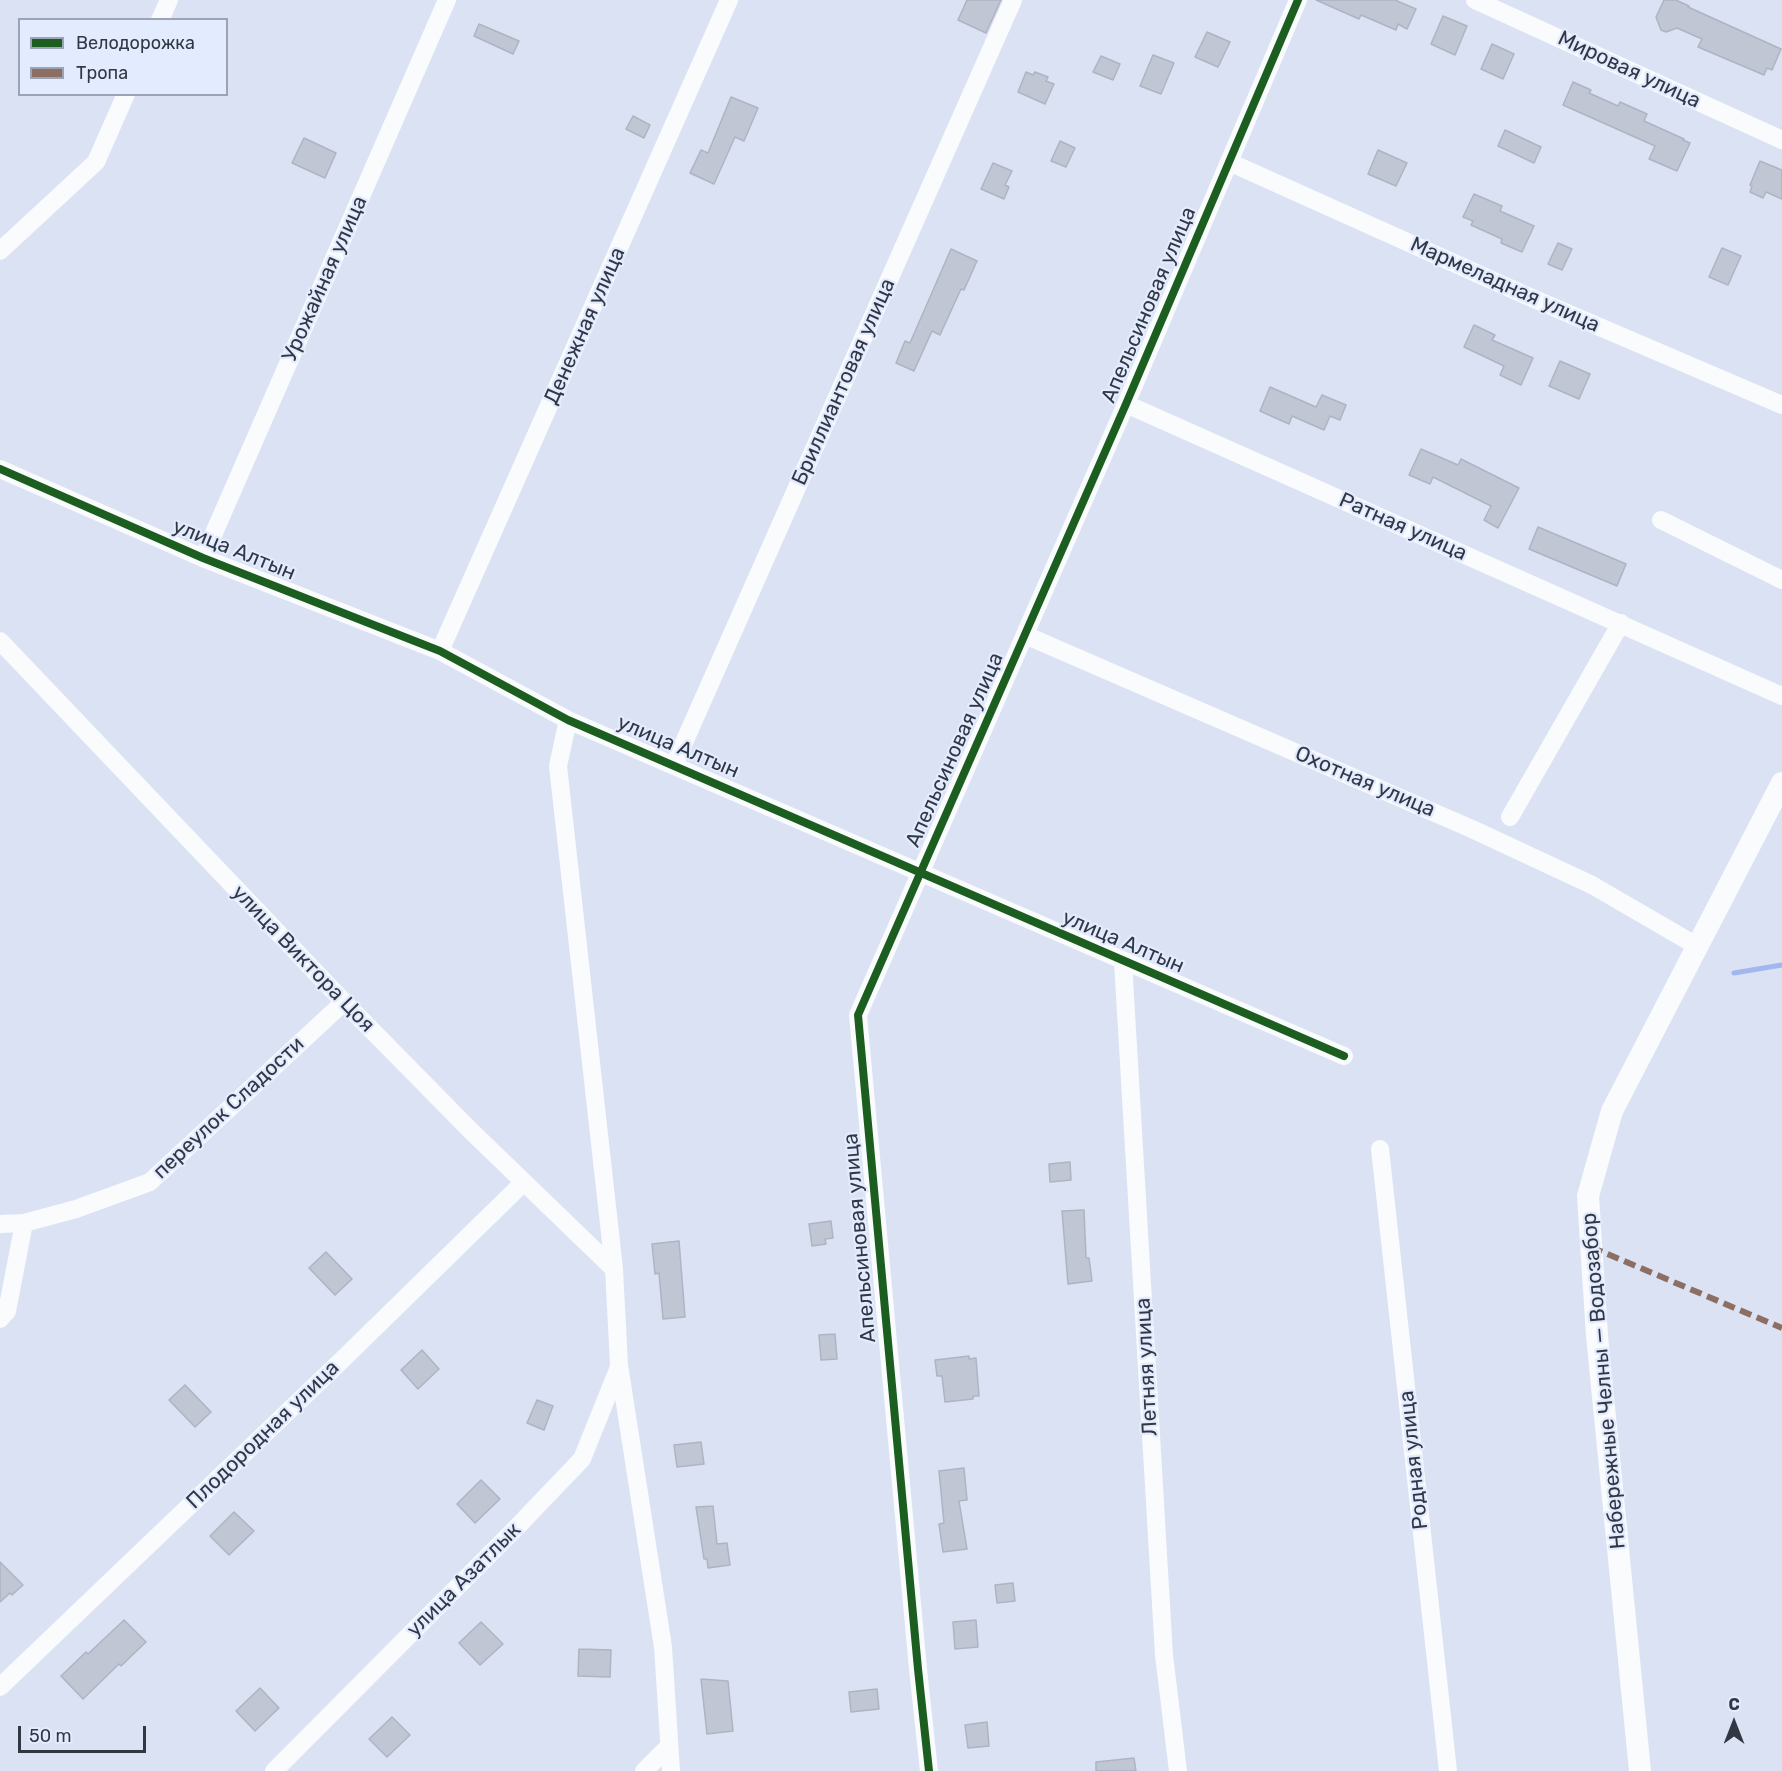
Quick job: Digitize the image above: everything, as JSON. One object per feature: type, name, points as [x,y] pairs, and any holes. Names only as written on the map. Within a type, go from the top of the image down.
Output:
[{"type":"main road","name":"Набережные Челны — Водозабор","points":[[1640,1771],[1598,1347],[1588,1196],[1612,1111],[1782,783]]},
{"type":"street","points":[[161,18],[169,0]]},
{"type":"street","name":"Урожайная улица","points":[[203,558],[447,0]]},
{"type":"street","name":"Денежная улица","points":[[440,651],[729,0]]},
{"type":"street","name":"Бриллиантовая улица","points":[[674,765],[1014,0]]},
{"type":"street","name":"Апельсиновая улица","points":[[929,1771],[916,1657],[858,1015],[1126,404],[1298,0]]},
{"type":"street","name":"Мировая улица","points":[[1475,0],[1782,140]]},
{"type":"street","points":[[0,251],[96,162],[125,96]]},
{"type":"street","name":"Мармеладная улица","points":[[1229,162],[1525,295],[1782,405]]},
{"type":"street","name":"Ратная улица","points":[[1126,404],[1782,696]]},
{"type":"street","name":"улица Алтын","points":[[0,469],[203,558],[440,651],[568,720],[1344,1056]]},
{"type":"street","points":[[1660,520],[1782,580]]},
{"type":"street","points":[[1510,817],[1621,624]]},
{"type":"street","name":"Охотная улица","points":[[1025,635],[1472,829],[1592,885],[1697,946]]},
{"type":"street","name":"улица Виктора Цоя","points":[[0,641],[344,1002],[614,1269]]},
{"type":"street","points":[[568,720],[558,766],[614,1269],[619,1365],[663,1647],[671,1771]]},
{"type":"street","name":"Летняя улица","points":[[1123,962],[1164,1655],[1178,1771]]},
{"type":"street","name":"переулок Сладости","points":[[0,1224],[24,1223],[76,1209],[150,1182],[344,1002]]},
{"type":"street","name":"Родная улица","points":[[1380,1149],[1448,1771]]},
{"type":"street","name":"Плодородная улица","points":[[0,1687],[524,1182]]},
{"type":"street","points":[[0,1319],[7,1311],[24,1223]]},
{"type":"street","name":"улица Азатлык","points":[[273,1771],[582,1459],[619,1365]]},
{"type":"street","points":[[644,1771],[669,1746]]},
{"type":"building","points":[[967,0],[1001,0],[986,33],[958,20]]},
{"type":"building","points":[[1316,0],[1395,0],[1416,9],[1407,29],[1398,24],[1396,30],[1361,15],[1359,19]]},
{"type":"building","points":[[1664,0],[1676,0],[1781,49],[1772,70],[1767,68],[1764,75],[1698,47],[1702,39],[1677,28],[1666,32],[1661,30],[1656,17]]},
{"type":"building","points":[[1443,16],[1467,26],[1455,55],[1431,44]]},
{"type":"building","points":[[479,24],[519,41],[513,54],[474,36]]},
{"type":"building","points":[[1207,32],[1230,42],[1218,67],[1195,57]]},
{"type":"building","points":[[1492,44],[1514,54],[1503,79],[1481,69]]},
{"type":"building","points":[[1153,55],[1174,63],[1161,94],[1140,86]]},
{"type":"building","points":[[1101,56],[1120,64],[1113,80],[1093,72]]},
{"type":"building","points":[[1026,72],[1033,75],[1035,72],[1048,77],[1046,81],[1054,84],[1045,104],[1018,92]]},
{"type":"building","points":[[1573,82],[1591,90],[1589,93],[1618,106],[1620,102],[1647,114],[1644,121],[1690,143],[1677,171],[1649,159],[1655,146],[1563,105]]},
{"type":"building","points":[[731,97],[758,108],[744,141],[735,137],[714,184],[690,173],[701,150],[708,153]]},
{"type":"building","points":[[633,116],[650,125],[644,138],[626,129]]},
{"type":"building","points":[[1505,130],[1541,147],[1534,163],[1498,146]]},
{"type":"building","points":[[304,138],[336,153],[325,178],[292,163]]},
{"type":"building","points":[[1060,141],[1075,148],[1066,167],[1051,161]]},
{"type":"building","points":[[1378,150],[1407,163],[1396,186],[1368,174]]},
{"type":"building","points":[[1760,161],[1782,170],[1782,199],[1766,192],[1763,198],[1750,192],[1752,186],[1750,185]]},
{"type":"building","points":[[993,163],[1012,171],[1005,185],[1009,187],[1004,199],[981,189]]},
{"type":"building","points":[[1474,194],[1502,206],[1500,211],[1534,226],[1522,252],[1501,243],[1502,239],[1471,225],[1473,221],[1463,217]]},
{"type":"building","points":[[1558,243],[1572,249],[1562,270],[1548,264]]},
{"type":"building","points":[[1722,248],[1741,256],[1728,285],[1709,277]]},
{"type":"building","points":[[951,249],[977,261],[940,335],[932,331],[914,371],[896,363],[905,341],[910,343]]},
{"type":"building","points":[[1474,325],[1495,335],[1492,340],[1533,358],[1521,385],[1500,375],[1504,366],[1464,347]]},
{"type":"building","points":[[1560,361],[1590,374],[1579,399],[1549,386]]},
{"type":"building","points":[[1270,387],[1316,407],[1322,395],[1346,405],[1340,420],[1330,416],[1324,430],[1292,416],[1289,424],[1260,411]]},
{"type":"building","points":[[1421,449],[1458,465],[1461,459],[1519,488],[1498,528],[1484,520],[1491,506],[1433,477],[1430,484],[1409,475]]},
{"type":"building","points":[[1538,527],[1626,564],[1617,586],[1529,549]]},
{"type":"building","points":[[1070,1162],[1071,1180],[1050,1182],[1049,1164]]},
{"type":"building","points":[[1084,1210],[1086,1258],[1089,1258],[1092,1281],[1068,1284],[1062,1211]]},
{"type":"building","points":[[831,1221],[833,1238],[825,1239],[826,1244],[812,1246],[809,1224]]},
{"type":"building","points":[[679,1241],[685,1317],[663,1319],[659,1273],[655,1274],[652,1244]]},
{"type":"building","points":[[326,1252],[352,1279],[335,1295],[309,1268]]},
{"type":"building","points":[[835,1334],[837,1359],[821,1360],[819,1335]]},
{"type":"building","points":[[422,1350],[439,1369],[418,1389],[401,1370]]},
{"type":"building","points":[[969,1356],[969,1359],[976,1358],[979,1396],[973,1396],[973,1399],[945,1402],[942,1376],[937,1376],[935,1360]]},
{"type":"building","points":[[185,1385],[211,1412],[195,1427],[169,1400]]},
{"type":"building","points":[[537,1400],[553,1406],[544,1430],[527,1423]]},
{"type":"building","points":[[701,1442],[704,1464],[677,1467],[674,1445]]},
{"type":"building","points":[[964,1468],[967,1500],[959,1501],[967,1549],[943,1552],[939,1524],[944,1523],[939,1471]]},
{"type":"building","points":[[481,1480],[500,1499],[475,1523],[457,1504]]},
{"type":"building","points":[[713,1506],[717,1544],[727,1543],[730,1565],[708,1568],[707,1559],[704,1559],[696,1507]]},
{"type":"building","points":[[234,1512],[254,1531],[229,1555],[210,1536]]},
{"type":"building","points":[[0,1562],[23,1585],[0,1602]]},
{"type":"building","points":[[1013,1583],[1015,1601],[997,1603],[995,1585]]},
{"type":"building","points":[[124,1620],[146,1642],[121,1666],[119,1664],[83,1699],[61,1676]]},
{"type":"building","points":[[976,1620],[978,1647],[955,1649],[953,1622]]},
{"type":"building","points":[[481,1622],[503,1644],[480,1665],[459,1643]]},
{"type":"building","points":[[579,1649],[611,1650],[610,1677],[578,1676]]},
{"type":"building","points":[[701,1679],[728,1681],[733,1731],[707,1734]]},
{"type":"building","points":[[260,1688],[279,1708],[255,1731],[236,1711]]},
{"type":"building","points":[[877,1689],[879,1709],[851,1712],[849,1692]]},
{"type":"building","points":[[392,1717],[410,1735],[387,1757],[369,1739]]},
{"type":"building","points":[[987,1722],[989,1746],[968,1748],[965,1725]]},
{"type":"building","points":[[1134,1758],[1136,1771],[1096,1771],[1096,1762]]},
{"type":"waterway","points":[[1734,973],[1782,965]]},
{"type":"marked path","points":[[1591,1247],[1782,1328]]},
{"type":"cycle path","points":[[929,1771],[858,1015],[1126,404],[1298,0]]},
{"type":"cycle path","points":[[0,469],[203,558],[440,651],[568,720],[1344,1056]]}]
